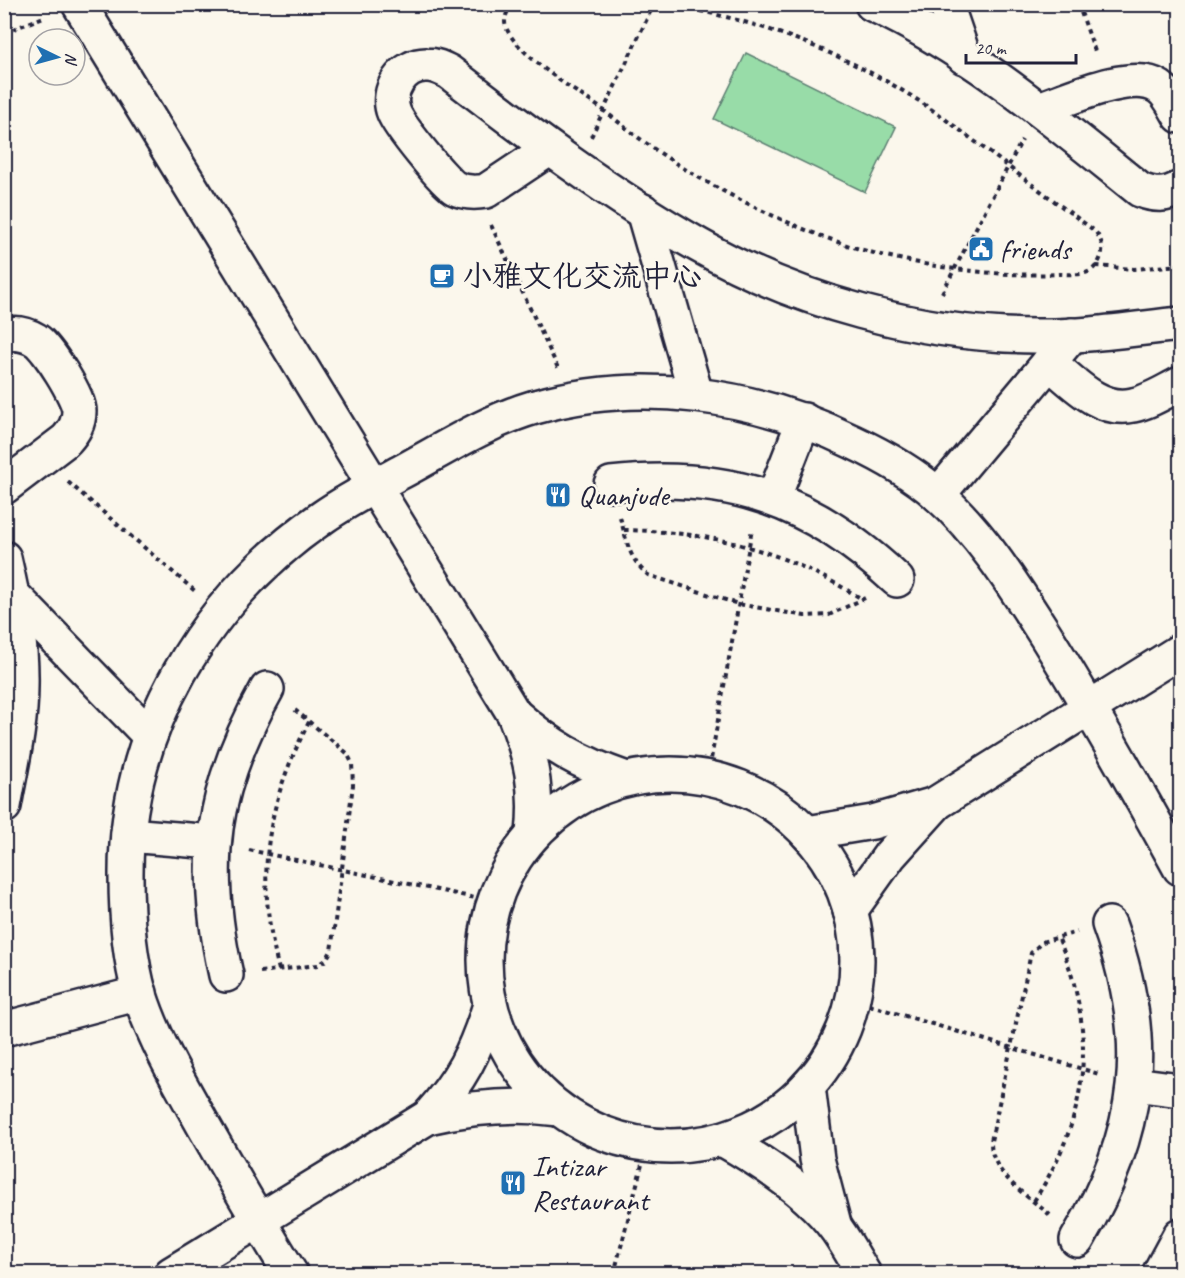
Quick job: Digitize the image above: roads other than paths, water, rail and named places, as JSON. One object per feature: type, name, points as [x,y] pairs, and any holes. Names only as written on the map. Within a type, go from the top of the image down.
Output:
[{"type":"street","points":[[872,4],[921,30],[964,57],[1039,109],[1140,190],[1153,195],[1167,194],[1180,188]]},
{"type":"street","points":[[946,4],[964,57]]},
{"type":"street","points":[[67,8],[374,486],[514,714],[526,743],[533,773],[536,804],[533,834]]},
{"type":"street","points":[[549,149],[486,190],[476,193],[466,192],[448,184],[394,113],[392,100],[394,87],[401,76],[411,68],[424,64],[437,66],[449,72],[549,149],[642,211],[699,246],[752,272],[808,295],[865,312],[923,325],[999,335],[1071,336],[1180,324]]},
{"type":"street","points":[[1039,109],[1128,80],[1148,82],[1166,93],[1180,116]]},
{"type":"street","points":[[642,211],[696,394]]},
{"type":"street","points":[[4,335],[24,334],[37,340],[75,397],[79,409],[74,431],[4,486]]},
{"type":"street","points":[[938,495],[1071,336]]},
{"type":"street","points":[[1049,362],[1092,397],[1113,406],[1136,405],[1180,384]]},
{"type":"street","points":[[291,1274],[169,1065],[140,993],[130,945],[126,872],[128,835],[139,769],[150,735],[172,684],[202,635],[238,590],[279,550],[325,515],[494,422],[532,408],[572,398],[613,393],[696,394],[769,409],[804,420],[871,451],[906,471],[938,495],[993,557],[1018,592],[1090,708],[1180,868]]},
{"type":"street","points":[[765,496],[804,420]]},
{"type":"street","points":[[611,484],[648,480],[685,480],[722,485],[765,496],[807,514],[840,532],[897,580]]},
{"type":"street","points":[[4,558],[18,626],[21,689],[19,720],[4,806]]},
{"type":"street","points":[[13,595],[150,735]]},
{"type":"street","points":[[807,833],[873,822],[935,804],[1180,651]]},
{"type":"street","points":[[226,975],[214,909],[213,842],[220,801],[231,762],[247,724],[267,689]]},
{"type":"street","points":[[514,714],[565,754],[594,768],[624,778]]},
{"type":"street","points":[[666,773],[708,776],[745,788],[779,807],[807,833],[826,857],[841,883],[850,911],[857,955],[852,1000],[836,1046],[808,1086],[782,1109],[753,1127],[722,1139],[684,1146],[647,1145],[615,1138],[585,1126],[558,1109],[528,1080],[505,1045],[490,1005],[484,954],[494,902],[509,866],[533,834],[575,799],[624,778],[666,773]]},
{"type":"street","points":[[850,911],[890,855],[935,804]]},
{"type":"street","points":[[128,835],[213,842]]},
{"type":"street","points":[[1077,1240],[1099,1204],[1115,1165],[1127,1126],[1134,1084],[1134,1040],[1130,997],[1120,955],[1109,924]]},
{"type":"street","points":[[4,1029],[140,993]]},
{"type":"street","points":[[171,1274],[428,1117],[449,1093],[467,1066],[481,1036],[490,1005]]},
{"type":"street","points":[[1134,1084],[1180,1090]]},
{"type":"street","points":[[808,1086],[816,1159],[836,1229]]},
{"type":"street","points":[[428,1117],[493,1106],[527,1105],[558,1109]]},
{"type":"street","points":[[722,1139],[783,1178],[810,1202],[836,1229],[864,1274]]},
{"type":"street","points":[[1159,1274],[1180,1235]]},
{"type":"place","name":"friends","points":[[981,249]]},
{"type":"place","name":"小雅文化交流中心","points":[[442,276]]},
{"type":"place","name":"Quanjude","points":[[558,495]]},
{"type":"place","name":"Intizar Restaurant","points":[[513,1183]]}]
